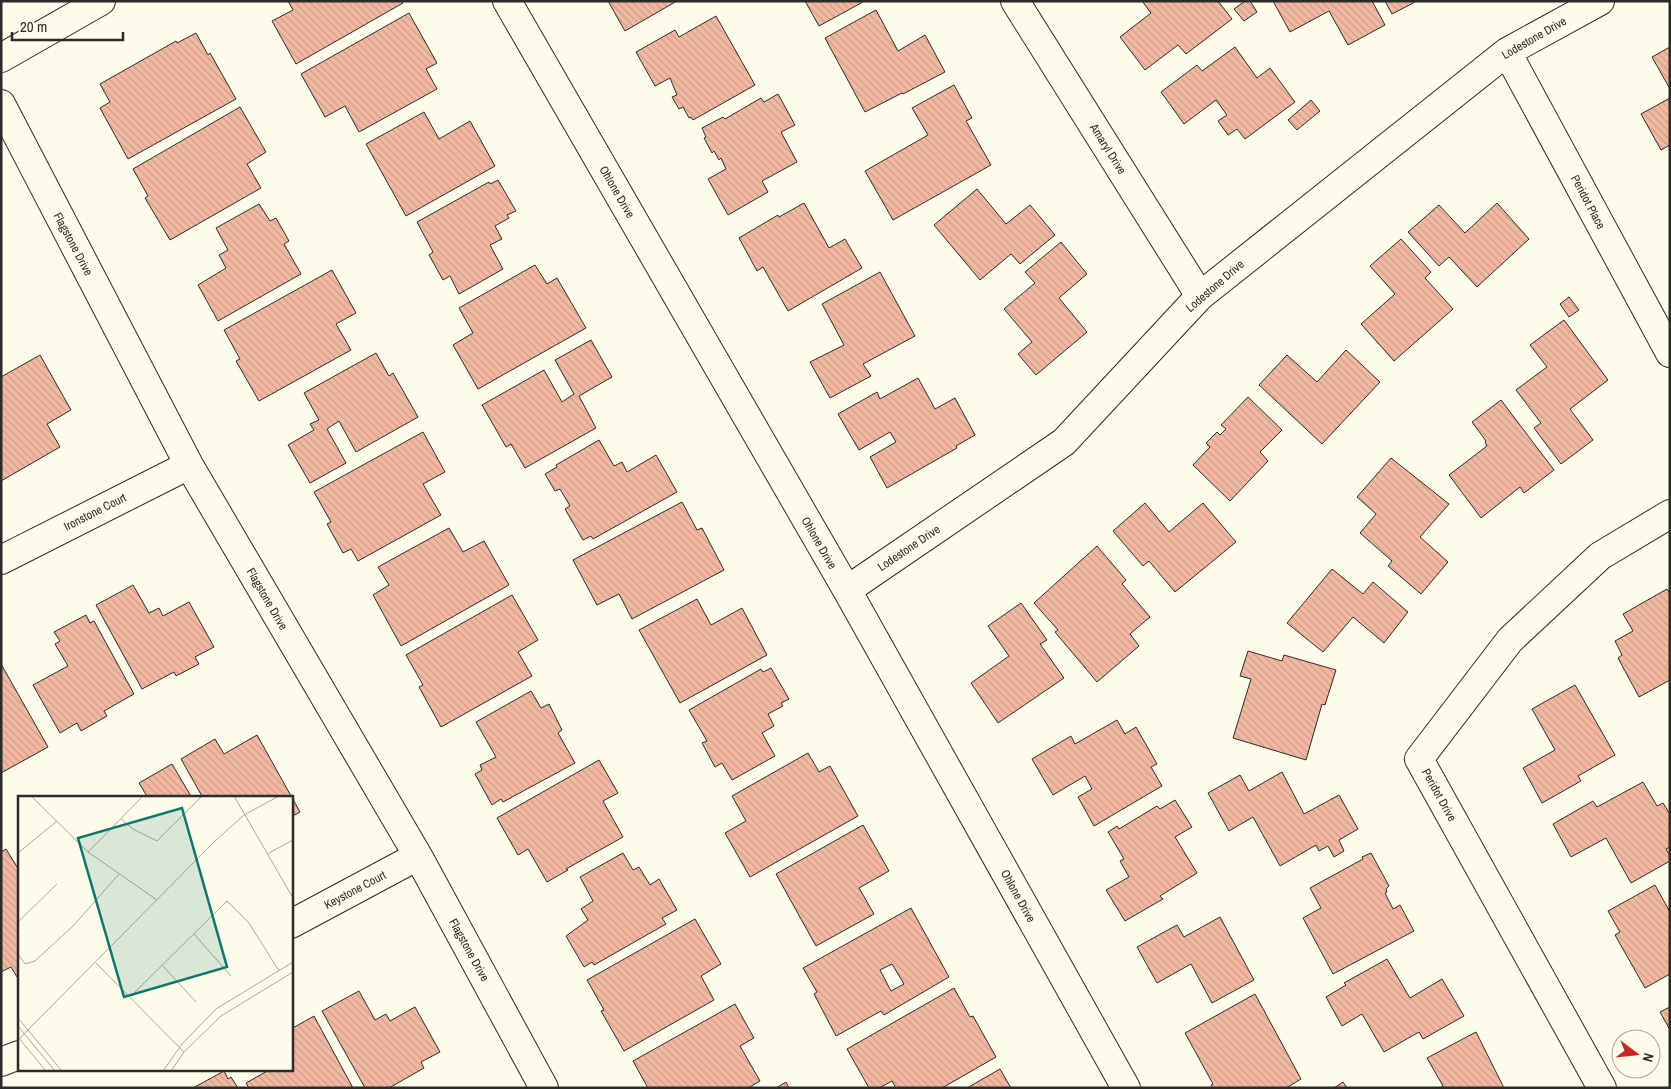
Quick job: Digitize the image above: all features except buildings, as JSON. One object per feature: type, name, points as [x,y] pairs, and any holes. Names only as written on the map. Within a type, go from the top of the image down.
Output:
[{"type":"street","points":[[1,58],[102,1]]},
{"type":"street","name":"Ohlone Drive","points":[[507,1],[847,590],[1126,1088]]},
{"type":"street","name":"Amaryl Drive","points":[[1015,1],[1200,296]]},
{"type":"street","name":"Lodestone Drive","points":[[847,590],[1064,442],[1200,296],[1507,52],[1600,1]]},
{"type":"street","name":"Peridot Place","points":[[1507,52],[1670,353]]},
{"type":"street","name":"Flagstone Drive","points":[[1,104],[189,465],[418,856],[544,1088]]},
{"type":"street","name":"Ironstone Court","points":[[1,560],[189,465]]},
{"type":"street","name":"Peridot Drive","points":[[1602,1088],[1419,759],[1510,640],[1600,556],[1670,514]]},
{"type":"street","name":"Keystone Court","points":[[292,923],[418,856]]},
{"type":"street","points":[[1,1062],[18,1055]]}]
